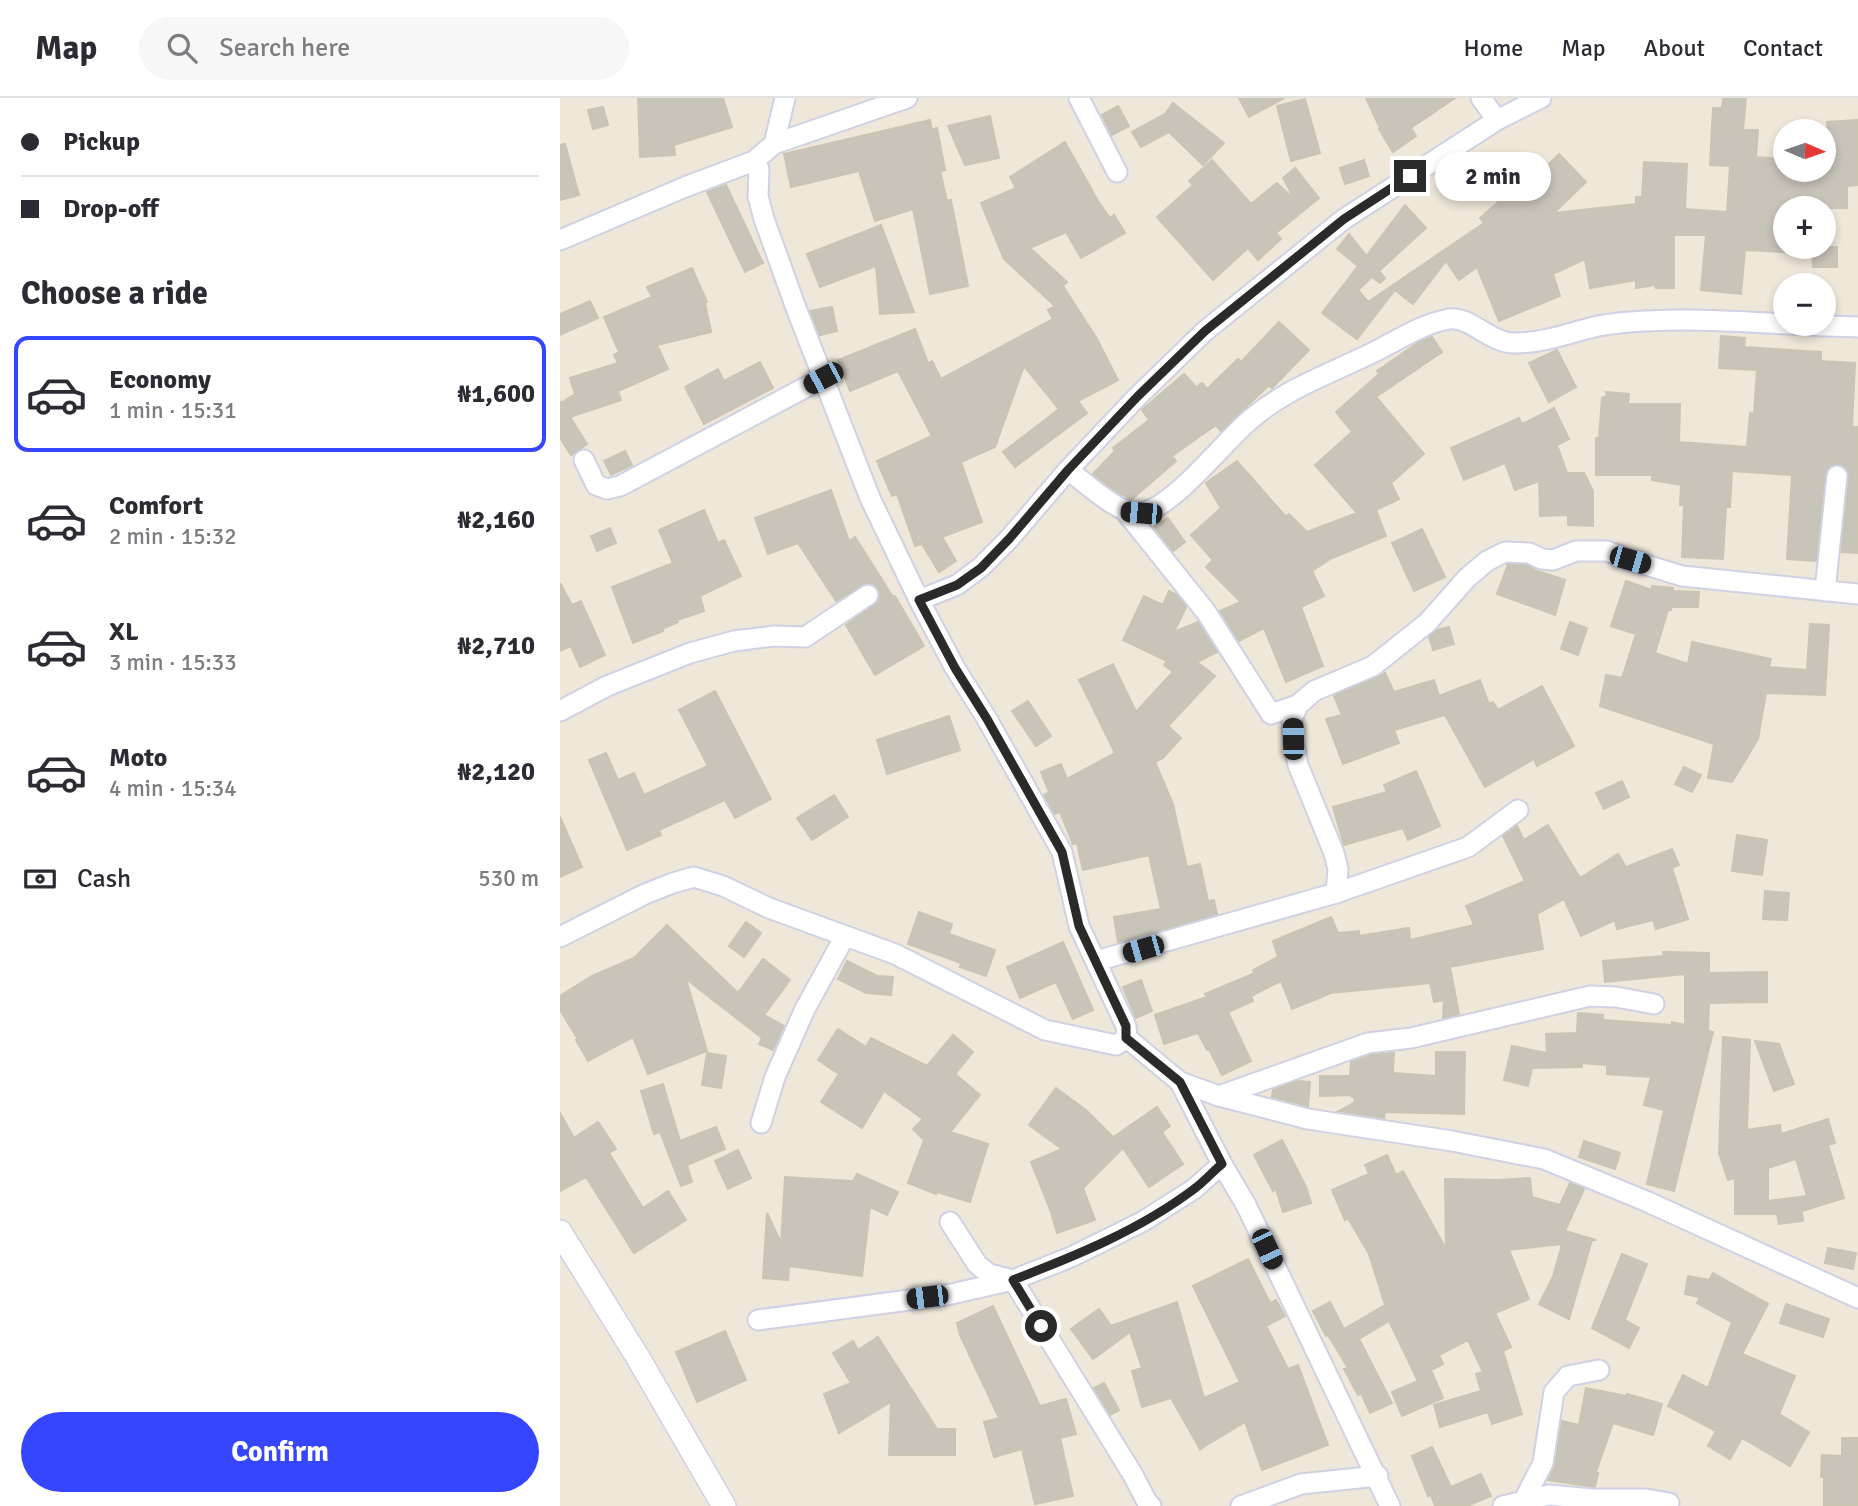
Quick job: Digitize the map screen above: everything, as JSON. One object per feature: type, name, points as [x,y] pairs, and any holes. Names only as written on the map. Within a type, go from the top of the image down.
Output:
[{"type":"street","points":[[775,144],[785,98]]},
{"type":"street","points":[[560,240],[754,161],[775,144],[907,98]]},
{"type":"street","points":[[1079,98],[1117,172]]},
{"type":"street","points":[[1481,98],[1497,120]]},
{"type":"street","points":[[919,600],[957,585],[981,568],[1068,470],[1137,397],[1205,331],[1344,219],[1497,120],[1541,98]]},
{"type":"street","points":[[754,161],[759,169],[758,196],[765,219],[870,498],[955,668],[1062,852],[1079,926],[1126,1026],[1126,1038]]},
{"type":"street","points":[[1126,512],[1141,513],[1156,509],[1211,460],[1251,418],[1301,387],[1423,326],[1452,318],[1475,326],[1498,342],[1516,344],[1598,326],[1647,321],[1858,327]]},
{"type":"street","points":[[584,460],[596,485],[607,488],[620,486],[823,378]]},
{"type":"street","points":[[1068,470],[1126,512],[1206,612],[1271,715],[1298,705],[1314,691],[1373,666],[1427,622],[1467,578],[1487,561],[1505,552],[1529,553],[1542,559],[1553,560],[1576,551],[1607,551],[1682,576],[1858,594]]},
{"type":"street","points":[[1825,591],[1837,476]]},
{"type":"street","points":[[560,712],[607,686],[690,653],[734,641],[774,636],[806,637],[868,595]]},
{"type":"street","points":[[1298,705],[1292,719],[1298,765],[1334,853],[1338,869],[1336,893]]},
{"type":"street","points":[[1096,961],[1336,893],[1468,847],[1518,810]]},
{"type":"street","points":[[560,937],[645,894],[694,877],[723,886],[769,908],[895,954],[1045,1030],[1116,1045],[1126,1038]]},
{"type":"street","points":[[761,1123],[775,1077],[804,1009],[845,936]]},
{"type":"street","points":[[1219,1096],[1368,1043],[1438,1032],[1590,996],[1616,997],[1654,1004]]},
{"type":"street","points":[[1126,1038],[1180,1082],[1219,1096],[1308,1119],[1452,1141],[1544,1159],[1648,1202],[1858,1298]]},
{"type":"street","points":[[1180,1082],[1246,1205],[1378,1476],[1390,1506]]},
{"type":"street","points":[[758,1320],[947,1294],[1013,1280],[1071,1257],[1142,1222],[1194,1189],[1222,1164]]},
{"type":"street","points":[[950,1222],[977,1265],[989,1274],[1013,1280],[1151,1506]]},
{"type":"street","points":[[560,1232],[637,1356],[724,1506]]},
{"type":"street","points":[[1524,1500],[1543,1463],[1554,1392],[1568,1377],[1599,1370]]},
{"type":"street","points":[[1241,1506],[1301,1484],[1378,1476]]},
{"type":"street","points":[[1503,1506],[1549,1495],[1592,1499],[1646,1499],[1669,1503]]},
{"type":"building","points":[[638,98],[723,98],[732,127],[674,145],[675,155],[640,157]]},
{"type":"building","points":[[1239,98],[1284,98],[1249,117]]},
{"type":"building","points":[[1366,98],[1455,98],[1411,128],[1416,136],[1393,152],[1379,129]]},
{"type":"building","points":[[1723,98],[1746,98],[1743,130],[1758,130],[1756,157],[1773,158],[1773,182],[1836,182],[1836,121],[1858,120],[1858,185],[1847,186],[1847,208],[1836,208],[1836,196],[1773,196],[1773,251],[1745,250],[1741,294],[1701,290],[1706,235],[1674,235],[1674,288],[1656,288],[1655,285],[1636,288],[1636,280],[1590,288],[1585,259],[1553,274],[1560,296],[1499,321],[1477,267],[1459,280],[1446,261],[1413,304],[1395,290],[1357,339],[1322,313],[1358,266],[1337,249],[1349,234],[1369,259],[1368,254],[1405,205],[1426,228],[1379,271],[1385,278],[1380,283],[1372,277],[1358,290],[1368,302],[1484,223],[1480,218],[1513,189],[1517,195],[1559,154],[1586,182],[1554,213],[1636,204],[1636,197],[1642,197],[1644,162],[1687,164],[1685,209],[1727,212],[1730,166],[1710,165],[1713,108],[1722,108]]},
{"type":"building","points":[[1305,99],[1320,153],[1291,161],[1277,106]]},
{"type":"building","points":[[1173,103],[1224,143],[1203,165],[1169,132],[1141,147],[1132,132],[1165,114]]},
{"type":"building","points":[[1118,106],[1129,126],[1112,135],[1102,115]]},
{"type":"building","points":[[603,107],[608,125],[593,129],[588,110]]},
{"type":"building","points":[[990,116],[999,158],[965,165],[948,126]]},
{"type":"building","points":[[930,120],[932,130],[937,128],[945,170],[940,171],[947,201],[951,200],[968,286],[930,294],[913,209],[875,221],[859,171],[791,187],[784,154]]},
{"type":"building","points":[[1065,142],[1098,201],[1110,218],[1114,215],[1125,233],[1081,258],[1066,232],[1030,248],[1067,282],[1063,286],[1097,339],[1118,380],[1078,401],[1087,413],[1015,467],[1003,452],[1059,409],[1024,366],[995,447],[961,462],[982,522],[942,537],[956,561],[939,572],[922,544],[915,546],[897,494],[892,496],[877,461],[932,436],[898,371],[850,391],[838,360],[915,329],[928,363],[932,361],[941,379],[1053,319],[1048,310],[1055,306],[1004,259],[981,203],[1016,188],[1010,177]]},
{"type":"building","points":[[565,144],[579,195],[560,200],[560,145]]},
{"type":"building","points":[[1212,160],[1251,204],[1277,183],[1295,200],[1283,178],[1295,168],[1319,198],[1276,233],[1281,239],[1258,260],[1248,248],[1213,280],[1157,217],[1193,185],[1189,181]]},
{"type":"building","points":[[1364,160],[1369,176],[1345,184],[1340,168]]},
{"type":"building","points":[[726,185],[763,263],[745,272],[707,192]]},
{"type":"building","points":[[881,225],[914,312],[880,314],[876,266],[820,287],[807,254]]},
{"type":"building","points":[[1837,247],[1837,267],[1813,267],[1813,259],[1836,259]]},
{"type":"building","points":[[692,268],[707,302],[705,303],[711,332],[657,345],[668,369],[618,391],[621,400],[570,417],[587,444],[571,455],[560,438],[560,401],[561,403],[575,394],[570,378],[618,363],[614,355],[619,352],[604,317],[652,297],[647,287]]},
{"type":"building","points":[[590,301],[598,318],[560,335],[560,314]]},
{"type":"building","points":[[832,307],[837,331],[820,335],[810,311]]},
{"type":"building","points":[[1279,322],[1309,350],[1272,388],[1269,385],[1221,431],[1216,425],[1172,456],[1176,461],[1132,499],[1118,493],[1093,474],[1115,451],[1113,448],[1149,420],[1142,410],[1184,374],[1196,387],[1202,383],[1207,389],[1238,359],[1241,362]]},
{"type":"building","points":[[1721,336],[1745,338],[1744,347],[1821,352],[1821,361],[1855,363],[1852,427],[1858,427],[1858,553],[1841,552],[1849,477],[1845,467],[1839,464],[1831,465],[1825,474],[1816,561],[1787,559],[1792,475],[1732,471],[1730,507],[1726,507],[1723,559],[1682,557],[1684,505],[1680,505],[1681,485],[1652,480],[1652,475],[1596,475],[1596,438],[1599,438],[1602,398],[1607,396],[1606,392],[1629,394],[1628,404],[1680,404],[1679,442],[1747,447],[1750,413],[1754,414],[1757,370],[1719,368]]},
{"type":"building","points":[[1432,337],[1442,352],[1376,397],[1424,454],[1391,483],[1399,499],[1376,510],[1386,536],[1332,558],[1312,571],[1324,596],[1301,607],[1323,666],[1286,682],[1264,628],[1239,641],[1220,611],[1241,602],[1206,567],[1213,560],[1191,535],[1221,508],[1206,483],[1237,461],[1286,517],[1289,514],[1307,532],[1357,513],[1315,465],[1352,432],[1336,412],[1379,374],[1377,371],[1419,342]]},
{"type":"building","points":[[1557,350],[1576,387],[1549,402],[1529,363]]},
{"type":"building","points":[[760,362],[773,388],[704,424],[685,387],[718,369],[724,381]]},
{"type":"building","points":[[1554,408],[1569,439],[1557,445],[1567,473],[1584,473],[1593,491],[1593,526],[1568,525],[1568,515],[1540,516],[1539,481],[1515,490],[1505,463],[1464,480],[1451,448],[1519,418],[1522,424]]},
{"type":"building","points":[[625,451],[632,465],[611,475],[604,461]]},
{"type":"building","points":[[831,490],[849,541],[855,537],[893,597],[895,596],[924,646],[875,675],[846,625],[879,601],[878,588],[867,583],[836,601],[798,543],[768,554],[755,518]]},
{"type":"building","points":[[704,510],[718,543],[724,540],[741,576],[700,596],[704,611],[677,620],[678,622],[662,629],[663,631],[633,643],[612,587],[673,563],[659,530]]},
{"type":"building","points":[[1168,518],[1185,542],[1173,551],[1154,527]]},
{"type":"building","points":[[610,528],[616,543],[597,551],[591,536]]},
{"type":"building","points":[[1422,529],[1445,577],[1414,591],[1392,543]]},
{"type":"building","points":[[1508,564],[1526,565],[1565,580],[1555,615],[1497,594]]},
{"type":"building","points":[[1626,581],[1652,590],[1652,586],[1673,588],[1673,591],[1699,592],[1698,607],[1671,607],[1671,610],[1668,610],[1655,653],[1688,664],[1692,642],[1771,659],[1769,667],[1807,670],[1810,624],[1829,625],[1825,695],[1766,693],[1758,739],[1732,782],[1708,778],[1714,744],[1600,706],[1606,675],[1622,678],[1636,634],[1611,626]]},
{"type":"building","points":[[560,583],[572,605],[581,601],[605,655],[580,667],[571,646],[560,651]]},
{"type":"building","points":[[1169,591],[1177,595],[1186,607],[1174,632],[1198,622],[1217,652],[1197,662],[1215,676],[1168,726],[1181,738],[1163,758],[1155,762],[1173,804],[1187,867],[1200,864],[1208,901],[1214,900],[1217,914],[1118,942],[1114,917],[1161,909],[1149,855],[1083,870],[1077,843],[1073,844],[1060,812],[1055,814],[1044,795],[1049,792],[1041,772],[1061,764],[1067,779],[1115,753],[1079,680],[1113,664],[1136,712],[1173,672],[1164,665],[1167,661],[1123,640],[1144,596],[1163,605]]},
{"type":"building","points":[[1570,622],[1587,628],[1578,655],[1561,649]]},
{"type":"building","points":[[1449,627],[1454,644],[1433,650],[1429,637],[1437,630]]},
{"type":"building","points":[[1385,673],[1394,692],[1434,680],[1439,696],[1480,680],[1489,704],[1493,702],[1498,710],[1542,686],[1574,746],[1537,766],[1534,759],[1485,787],[1445,715],[1394,730],[1399,743],[1343,764],[1326,719],[1342,715],[1334,696]]},
{"type":"building","points":[[715,691],[771,799],[735,818],[725,800],[659,830],[661,835],[627,850],[589,760],[606,753],[618,780],[634,773],[644,795],[708,766],[679,710]]},
{"type":"building","points":[[1028,701],[1051,736],[1036,746],[1012,711]]},
{"type":"building","points":[[949,716],[960,750],[887,774],[877,740]]},
{"type":"building","points":[[1684,767],[1701,775],[1692,792],[1675,784]]},
{"type":"building","points":[[1416,771],[1440,826],[1408,840],[1403,828],[1344,845],[1333,807],[1387,792],[1384,785]]},
{"type":"building","points":[[1622,781],[1629,797],[1604,809],[1596,793]]},
{"type":"building","points":[[834,795],[848,817],[812,840],[797,818]]},
{"type":"building","points":[[560,817],[582,867],[560,877]]},
{"type":"building","points":[[1548,825],[1580,878],[1618,854],[1626,867],[1672,849],[1679,865],[1672,868],[1688,919],[1656,929],[1653,920],[1617,929],[1615,920],[1581,936],[1564,899],[1537,914],[1543,949],[1450,967],[1459,1014],[1443,1018],[1444,1000],[1434,1002],[1430,983],[1331,993],[1292,1009],[1281,981],[1251,996],[1253,1001],[1228,1012],[1251,1061],[1222,1075],[1198,1033],[1164,1044],[1155,1015],[1207,997],[1205,994],[1255,973],[1253,970],[1278,957],[1273,941],[1331,917],[1338,933],[1359,931],[1359,936],[1409,928],[1410,940],[1474,925],[1466,906],[1525,881],[1503,836],[1517,826],[1524,840]]},
{"type":"building","points":[[1737,835],[1767,840],[1762,875],[1732,871]]},
{"type":"building","points":[[1765,891],[1789,893],[1787,920],[1763,919]]},
{"type":"building","points":[[919,912],[952,924],[949,934],[995,950],[986,976],[960,967],[961,963],[908,944]]},
{"type":"building","points":[[746,922],[761,933],[744,957],[729,946]]},
{"type":"building","points":[[667,925],[738,993],[763,959],[790,980],[764,1015],[784,1026],[773,1050],[759,1044],[762,1038],[686,979],[707,1051],[648,1074],[633,1037],[588,1061],[560,1010],[560,996],[592,976],[634,958]]},
{"type":"building","points":[[1063,942],[1093,1010],[1073,1019],[1056,982],[1020,998],[1007,967]]},
{"type":"building","points":[[1663,952],[1709,953],[1709,973],[1767,972],[1767,1002],[1709,1003],[1708,1031],[1713,1032],[1674,1191],[1647,1184],[1664,1110],[1644,1105],[1651,1077],[1607,1074],[1607,1065],[1582,1063],[1582,1067],[1532,1068],[1528,1086],[1504,1080],[1512,1046],[1547,1053],[1546,1034],[1577,1033],[1578,1013],[1603,1015],[1603,1020],[1672,1025],[1672,1022],[1685,1025],[1685,974],[1605,982],[1603,961],[1664,956]]},
{"type":"building","points":[[847,961],[877,976],[893,977],[891,995],[866,993],[838,979]]},
{"type":"building","points":[[1141,980],[1152,1011],[1136,1018],[1123,987]]},
{"type":"building","points":[[838,1029],[866,1047],[871,1038],[927,1066],[953,1035],[973,1052],[955,1074],[980,1095],[950,1132],[988,1144],[970,1202],[937,1192],[936,1194],[908,1183],[924,1140],[913,1129],[923,1119],[884,1091],[862,1128],[821,1102],[839,1074],[818,1060]]},
{"type":"building","points":[[1723,1037],[1750,1040],[1747,1130],[1780,1125],[1781,1134],[1828,1119],[1835,1143],[1828,1145],[1844,1198],[1802,1211],[1803,1221],[1779,1224],[1777,1214],[1735,1214],[1735,1178],[1728,1180],[1719,1153]],"holes":[[[1796,1159],[1807,1196],[1768,1201],[1768,1168]]]},
{"type":"building","points":[[1755,1041],[1779,1044],[1794,1084],[1774,1091]]},
{"type":"building","points":[[1436,1052],[1465,1052],[1464,1114],[1385,1112],[1384,1118],[1339,1111],[1354,1103],[1355,1098],[1352,1095],[1320,1096],[1320,1076],[1350,1076],[1351,1062],[1371,1055],[1394,1053],[1393,1073],[1436,1076]]},
{"type":"building","points":[[707,1053],[726,1056],[721,1088],[702,1085]]},
{"type":"building","points":[[1297,1081],[1310,1082],[1308,1106],[1272,1097],[1273,1090]]},
{"type":"building","points":[[663,1084],[680,1141],[716,1127],[725,1149],[687,1165],[692,1182],[681,1186],[660,1132],[654,1134],[641,1091]]},
{"type":"building","points":[[1056,1088],[1086,1110],[1120,1144],[1115,1136],[1157,1107],[1170,1126],[1162,1132],[1183,1164],[1149,1187],[1123,1148],[1083,1188],[1095,1220],[1057,1233],[1031,1162],[1062,1149],[1029,1125]]},
{"type":"building","points":[[560,1113],[574,1138],[598,1122],[616,1149],[609,1153],[643,1208],[668,1191],[686,1220],[634,1253],[586,1177],[560,1191]]},
{"type":"building","points":[[1282,1140],[1306,1187],[1311,1203],[1283,1212],[1276,1189],[1273,1191],[1254,1155]]},
{"type":"building","points":[[1584,1141],[1620,1153],[1615,1169],[1579,1157]]},
{"type":"building","points":[[738,1150],[751,1178],[728,1189],[715,1161]]},
{"type":"building","points":[[1387,1155],[1396,1175],[1403,1171],[1446,1249],[1445,1179],[1530,1178],[1532,1197],[1560,1205],[1570,1183],[1584,1189],[1565,1231],[1596,1240],[1592,1240],[1569,1319],[1539,1304],[1553,1277],[1562,1244],[1509,1250],[1529,1299],[1495,1313],[1511,1347],[1503,1351],[1522,1414],[1492,1424],[1488,1412],[1440,1427],[1434,1405],[1481,1391],[1476,1374],[1483,1372],[1468,1340],[1439,1355],[1443,1364],[1431,1370],[1443,1398],[1402,1416],[1392,1392],[1418,1381],[1389,1321],[1359,1339],[1392,1403],[1370,1413],[1361,1393],[1358,1395],[1344,1369],[1348,1368],[1328,1335],[1326,1336],[1313,1311],[1330,1302],[1344,1329],[1385,1305],[1369,1254],[1348,1218],[1345,1220],[1332,1190],[1369,1174],[1365,1165]]},
{"type":"building","points":[[857,1174],[898,1192],[887,1215],[870,1207],[862,1276],[789,1266],[788,1280],[763,1278],[767,1213],[781,1243],[785,1177],[853,1181]]},
{"type":"building","points":[[1828,1248],[1856,1253],[1853,1269],[1825,1263]]},
{"type":"building","points":[[1622,1254],[1647,1264],[1625,1320],[1639,1328],[1629,1348],[1592,1328]]},
{"type":"building","points":[[1248,1259],[1270,1303],[1276,1300],[1285,1316],[1266,1326],[1288,1369],[1298,1365],[1328,1445],[1262,1470],[1245,1422],[1200,1449],[1171,1398],[1142,1407],[1132,1371],[1142,1368],[1130,1332],[1093,1359],[1071,1329],[1099,1309],[1111,1326],[1177,1302],[1204,1398],[1240,1382],[1193,1286]]},
{"type":"building","points":[[1713,1273],[1768,1304],[1742,1354],[1795,1376],[1779,1414],[1809,1432],[1790,1466],[1742,1438],[1730,1459],[1708,1446],[1716,1431],[1668,1406],[1683,1375],[1708,1388],[1732,1322],[1697,1303],[1700,1297],[1685,1294],[1688,1276],[1709,1280]]},
{"type":"building","points":[[1786,1304],[1829,1319],[1823,1337],[1780,1323]]},
{"type":"building","points":[[993,1306],[1040,1406],[1066,1399],[1076,1434],[1060,1438],[1073,1496],[1035,1504],[1022,1449],[994,1457],[984,1422],[999,1418],[960,1335],[957,1323]]},
{"type":"building","points":[[725,1331],[746,1380],[697,1402],[676,1352]]},
{"type":"building","points":[[878,1337],[937,1429],[955,1429],[955,1455],[889,1455],[891,1402],[839,1433],[824,1394],[851,1383],[833,1353],[853,1341],[858,1350]]},
{"type":"building","points":[[1104,1383],[1119,1410],[1110,1415],[1094,1388]]},
{"type":"building","points":[[1586,1388],[1626,1396],[1627,1394],[1662,1404],[1653,1435],[1613,1423],[1596,1472],[1595,1487],[1548,1480],[1555,1465],[1562,1421],[1579,1425]]},
{"type":"building","points":[[1842,1438],[1858,1438],[1858,1506],[1824,1506],[1822,1455],[1842,1456]]},
{"type":"building","points":[[1432,1447],[1451,1487],[1481,1474],[1491,1496],[1467,1506],[1435,1506],[1431,1495],[1428,1496],[1412,1456]]},
{"type":"route","points":[[1041,1326],[1013,1280],[1071,1257],[1142,1222],[1194,1189],[1222,1164],[1180,1082],[1126,1038],[1126,1026],[1079,926],[1062,852],[955,668],[919,600],[957,585],[981,568],[1068,470],[1137,397],[1205,331],[1344,219],[1410,176]]}]
